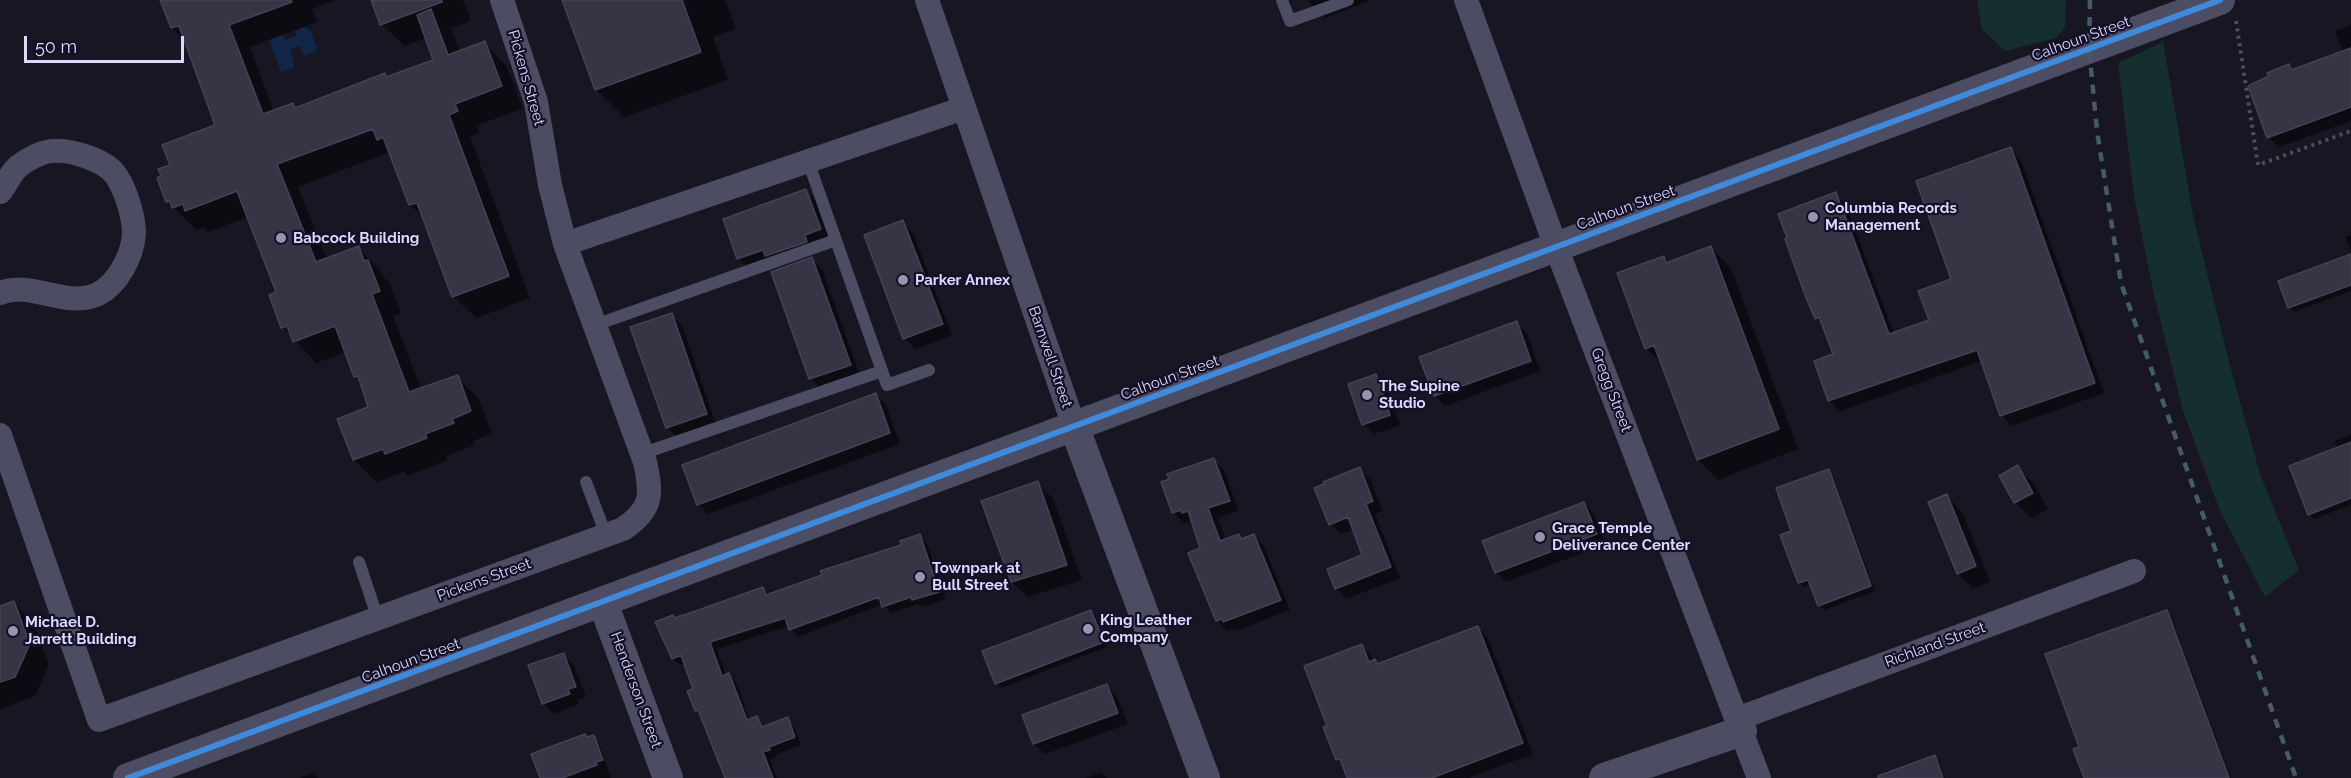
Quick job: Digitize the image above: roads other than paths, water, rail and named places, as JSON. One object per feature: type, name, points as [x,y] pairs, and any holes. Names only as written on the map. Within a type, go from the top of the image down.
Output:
[{"type":"street","name":"Pickens Street","points":[[0,435],[99,720],[623,529],[634,522],[649,501],[648,477],[565,244],[550,185],[536,102],[502,0]]},
{"type":"street","name":"Barnwell Street","points":[[927,0],[1074,426],[1205,778]]},
{"type":"street","name":"Gregg Street","points":[[1466,0],[1556,247],[1759,778]]},
{"type":"street","name":"Calhoun Street","points":[[128,778],[1556,247],[2228,11]]},
{"type":"street","points":[[565,244],[964,108]]},
{"type":"street","points":[[0,192],[17,168],[34,156],[53,151],[82,155],[111,170],[117,176],[125,195],[134,232],[124,265],[111,285],[98,294],[78,300],[25,289],[11,289],[0,293]]},
{"type":"street","name":"Richland Street","points":[[1605,778],[2134,571]]},
{"type":"street","name":"Henderson Street","points":[[603,603],[668,778]]},
{"type":"lane","points":[[1282,0],[1290,21],[1348,0]]},
{"type":"lane","points":[[808,161],[887,385],[929,370]]},
{"type":"lane","points":[[595,325],[836,240]]},
{"type":"lane","points":[[641,454],[882,371]]},
{"type":"lane","points":[[586,482],[606,535]]},
{"type":"lane","points":[[359,562],[378,619]]},
{"type":"water","points":[[304,27],[310,30],[317,48],[314,52],[304,56],[300,46],[290,49],[295,67],[281,72],[269,40],[283,35],[285,40],[296,36],[295,31]]},
{"type":"railway","points":[[2090,0],[2089,48],[2097,131],[2121,283],[2296,778]]},
{"type":"place","name":"Columbia Records Management","points":[[1813,217]]},
{"type":"place","name":"Babcock Building","points":[[281,238]]},
{"type":"place","name":"Parker Annex","points":[[903,280]]},
{"type":"place","name":"The Supine Studio","points":[[1367,395]]},
{"type":"place","name":"Grace Temple Deliverance Center","points":[[1540,537]]},
{"type":"place","name":"Townpark at Bull Street","points":[[920,577]]},
{"type":"place","name":"King Leather Company","points":[[1088,629]]},
{"type":"place","name":"Michael D. Jarrett Building","points":[[13,631]]}]
